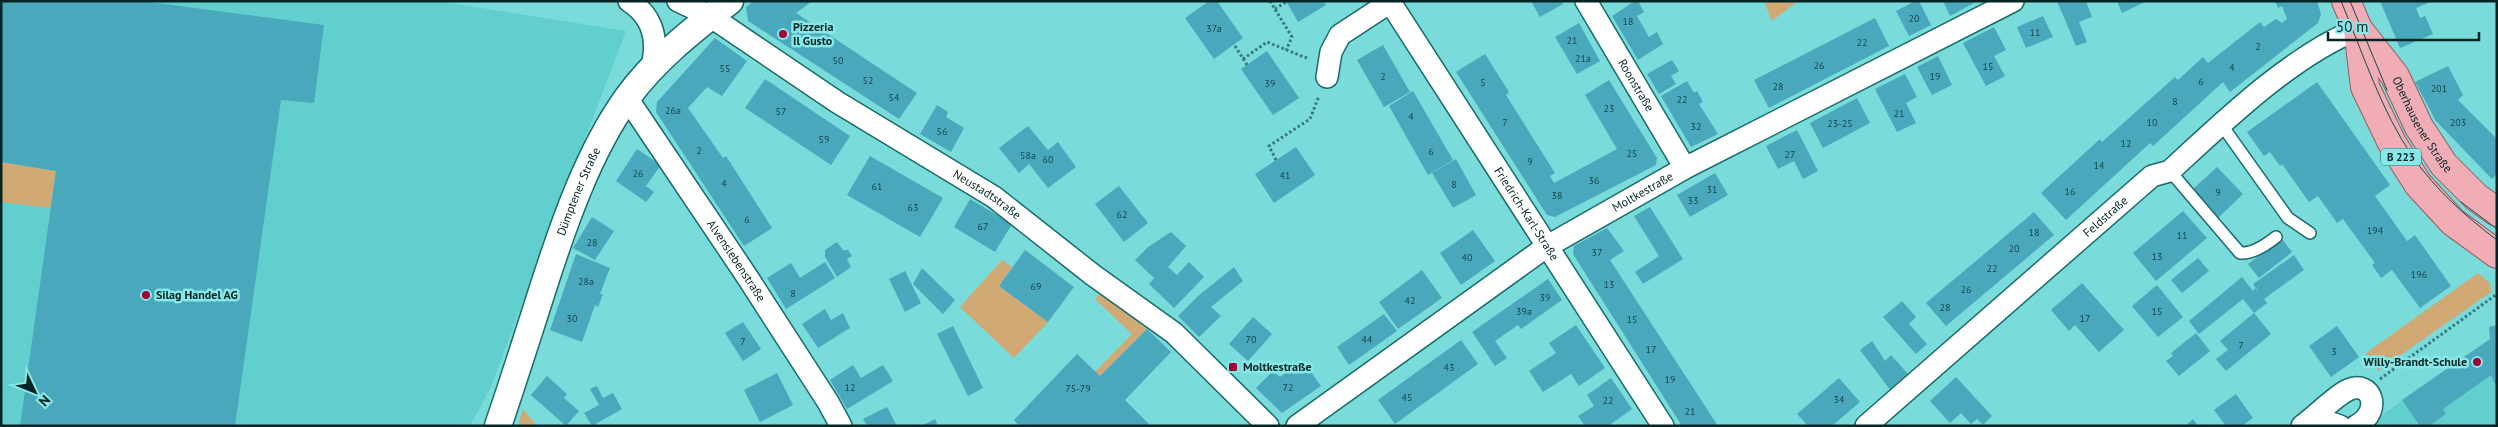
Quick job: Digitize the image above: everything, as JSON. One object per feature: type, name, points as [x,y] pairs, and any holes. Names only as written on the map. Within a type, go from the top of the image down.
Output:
[{"type":"main road","name":"Oberhausener Straße","points":[[2346,1],[2358,29],[2395,76],[2419,127],[2444,165],[2476,197],[2497,212]]},
{"type":"main road","name":"Oberhausener Straße","points":[[2358,29],[2366,87],[2392,144],[2418,184],[2453,222],[2497,254]]},
{"type":"street","points":[[629,1],[644,14],[655,38],[656,55],[650,72]]},
{"type":"street","name":"Neustadtstraße","points":[[678,1],[720,9],[836,102],[994,197],[1093,275],[1174,333],[1268,426]]},
{"type":"street","name":"Roonstraße","points":[[1586,1],[1685,168]]},
{"type":"street","name":"Moltkestraße","points":[[1297,426],[1546,247],[1685,168],[2014,1]]},
{"type":"street","points":[[1328,72],[1331,52],[1340,35],[1391,2]]},
{"type":"street","name":"Friedrich-Karl-Straße","points":[[1391,2],[1546,247],[1663,426]]},
{"type":"street","name":"Dümptener Straße","points":[[498,426],[568,211],[600,146],[627,98],[679,43],[720,9]]},
{"type":"street","name":"Feldstraße","points":[[1866,426],[2152,176],[2170,171],[2221,124],[2312,54],[2358,29]]},
{"type":"street","name":"Alvenslebenstraße","points":[[627,98],[751,283],[828,402],[841,426]]},
{"type":"street","points":[[2308,422],[2348,390],[2358,388],[2366,391],[2372,400],[2372,411],[2363,424]]},
{"type":"street","points":[[2308,422],[2340,426]]},
{"type":"lane","points":[[2221,124],[2288,218],[2310,233]]},
{"type":"lane","points":[[2170,171],[2240,253],[2246,253],[2265,245],[2276,237]]},
{"type":"path","points":[[1270,1],[1292,37],[1286,50]]},
{"type":"path","points":[[1275,9],[1286,2]]},
{"type":"path","points":[[1243,58],[1268,42],[1328,72],[1310,119],[1269,146],[1276,160]]},
{"type":"path","points":[[1235,46],[1247,65]]},
{"type":"path","points":[[2366,391],[2386,373],[2497,294]]},
{"type":"shaded area","points":[[1,1],[437,1],[626,31],[490,389],[470,426],[1,426]]},
{"type":"shaded area","points":[[1764,1],[1798,1],[1772,21]]},
{"type":"shaded area","points":[[1,162],[56,171],[50,208],[1,202]]},
{"type":"shaded area","points":[[1002,260],[1012,267],[999,286],[1048,322],[1014,358],[960,307]]},
{"type":"shaded area","points":[[2478,273],[2490,283],[2491,292],[2378,371],[2366,353]]},
{"type":"shaded area","points":[[1103,291],[1147,329],[1100,376],[1095,372],[1132,334],[1095,299]]},
{"type":"shaded area","name":"Willy-Brandt-Schule","points":[[2497,325],[2497,426],[2366,426],[2490,340],[2489,327]]},
{"type":"shaded area","points":[[523,409],[537,426],[518,426]]},
{"type":"building","name":"Silag Handel AG","points":[[1,1],[141,1],[324,25],[314,103],[281,100],[235,426],[20,426],[56,171],[1,162]]},
{"type":"building","points":[[754,1],[812,1],[796,13],[917,93],[899,119],[748,21],[746,7]]},
{"type":"building","points":[[1209,1],[1217,1],[1243,38],[1214,59],[1185,18]]},
{"type":"building","points":[[1286,1],[1323,1],[1326,5],[1298,22]]},
{"type":"building","points":[[1531,1],[1562,1],[1563,4],[1540,17]]},
{"type":"building","points":[[1638,1],[1644,12],[1637,16],[1649,37],[1657,32],[1663,44],[1638,60],[1612,16]]},
{"type":"building","points":[[1915,1],[1919,1],[1931,25],[1909,36],[1896,11]]},
{"type":"building","points":[[1943,1],[1973,1],[1974,3],[1950,16]]},
{"type":"building","points":[[2057,1],[2086,1],[2092,17],[2079,22],[2087,42],[2076,46]]},
{"type":"building","points":[[2117,1],[2147,1],[2122,13]]},
{"type":"building","points":[[2275,1],[2317,1],[2321,14],[2318,23],[2230,92],[2223,82],[2153,146],[2150,143],[2066,220],[2041,193],[2100,139],[2102,142],[2175,77],[2178,80],[2203,57],[2208,63],[2260,22],[2264,27],[2276,19],[2282,23],[2287,19],[2282,6],[2278,8]]},
{"type":"building","points":[[2380,1],[2433,1],[2416,8],[2420,18],[2425,16],[2433,34],[2400,48]]},
{"type":"building","points":[[2043,16],[2053,37],[2026,48],[2017,27]]},
{"type":"building","points":[[1875,18],[1889,46],[1769,108],[1754,80]]},
{"type":"building","points":[[1579,23],[1600,61],[1577,74],[1555,37]]},
{"type":"building","points":[[1994,27],[2006,50],[1994,56],[2005,76],[1986,86],[1963,43]]},
{"type":"building","points":[[715,38],[747,61],[722,96],[707,87],[688,108],[723,158],[726,156],[772,228],[744,246],[656,112],[657,102]]},
{"type":"building","points":[[1383,45],[1410,92],[1384,107],[1357,60]]},
{"type":"building","points":[[1267,51],[1299,98],[1273,115],[1241,69]]},
{"type":"building","points":[[1485,54],[1509,92],[1506,95],[1555,173],[1550,176],[1554,183],[1617,149],[1585,95],[1609,80],[1657,158],[1656,165],[1555,217],[1547,215],[1456,72]]},
{"type":"building","points":[[1938,56],[1952,85],[1932,95],[1917,67]]},
{"type":"building","points":[[1672,60],[1679,71],[1671,76],[1676,84],[1659,94],[1647,74]]},
{"type":"building","points":[[2448,66],[2463,95],[2458,100],[2497,139],[2497,174],[2492,179],[2436,121],[2415,82]]},
{"type":"building","points":[[1905,74],[1917,97],[1906,103],[1916,123],[1897,132],[1875,89]]},
{"type":"building","points":[[765,79],[850,136],[831,165],[745,108]]},
{"type":"building","points":[[1687,81],[1694,93],[1697,91],[1703,102],[1699,104],[1718,134],[1691,147],[1661,96]]},
{"type":"building","points":[[2317,82],[2390,185],[2375,196],[2407,241],[2415,235],[2451,286],[2420,308],[2392,270],[2381,278],[2372,265],[2375,263],[2343,219],[2337,223],[2318,196],[2309,202],[2282,164],[2280,166],[2270,152],[2264,156],[2247,132]]},
{"type":"building","points":[[1413,91],[1453,160],[1428,175],[1389,106]]},
{"type":"building","points":[[1857,98],[1870,123],[1823,148],[1810,123]]},
{"type":"building","points":[[937,105],[948,112],[946,117],[964,128],[951,152],[920,134]]},
{"type":"building","points":[[1028,126],[1048,150],[1058,142],[1076,167],[1048,188],[1029,164],[1019,173],[999,148]]},
{"type":"building","points":[[1797,130],[1818,171],[1803,179],[1794,161],[1778,169],[1766,146]]},
{"type":"building","points":[[1296,147],[1315,175],[1274,203],[1255,174]]},
{"type":"building","points":[[637,149],[661,165],[646,186],[654,192],[646,202],[616,181]]},
{"type":"building","points":[[870,156],[943,198],[920,237],[847,195]]},
{"type":"building","points":[[1456,159],[1476,195],[1453,208],[1432,173]]},
{"type":"building","points":[[2217,167],[2243,194],[2218,218],[2192,190]]},
{"type":"building","points":[[1715,173],[1728,195],[1690,217],[1677,195]]},
{"type":"building","points":[[1119,186],[1148,223],[1124,242],[1095,204]]},
{"type":"building","points":[[970,199],[1012,224],[995,252],[954,227]]},
{"type":"building","points":[[1650,207],[1683,259],[1643,284],[1635,272],[1659,256],[1634,216]]},
{"type":"building","points":[[2183,211],[2207,238],[2156,281],[2133,253]]},
{"type":"building","points":[[2034,212],[2054,235],[1946,326],[1926,303]]},
{"type":"building","points":[[592,217],[614,231],[595,260],[573,248]]},
{"type":"building","points":[[1607,228],[1624,251],[1610,260],[1718,426],[1682,426],[1573,254],[1574,246]]},
{"type":"building","points":[[1473,230],[1495,261],[1461,285],[1440,253]]},
{"type":"building","points":[[1171,232],[1186,246],[1168,267],[1177,275],[1189,262],[1204,277],[1174,308],[1149,284],[1154,278],[1135,260],[1148,247]]},
{"type":"building","points":[[2282,239],[2292,252],[2259,278],[2248,264]]},
{"type":"building","points":[[837,242],[843,250],[848,250],[852,256],[847,259],[851,267],[837,277],[825,257],[825,250]]},
{"type":"building","points":[[1025,250],[1074,287],[1048,322],[999,286]]},
{"type":"building","points":[[576,254],[610,268],[600,294],[603,294],[598,307],[595,305],[582,342],[550,330]]},
{"type":"building","points":[[2294,255],[2304,270],[2264,299],[2267,303],[2254,313],[2243,299],[2199,334],[2189,321],[2242,277],[2253,291],[2255,288],[2260,294],[2253,284]]},
{"type":"building","points":[[2198,258],[2209,271],[2182,293],[2171,280]]},
{"type":"building","points":[[825,262],[835,278],[786,309],[767,278],[791,263],[800,278]]},
{"type":"building","points":[[1234,267],[1243,281],[1211,307],[1221,316],[1199,337],[1178,316],[1198,296]]},
{"type":"building","points":[[922,268],[955,300],[943,314],[913,284]]},
{"type":"building","points":[[1422,270],[1442,298],[1398,329],[1379,302]]},
{"type":"building","points":[[905,271],[921,303],[905,312],[889,279]]},
{"type":"building","points":[[1548,279],[1562,300],[1521,329],[1518,325],[1495,341],[1507,358],[1495,366],[1472,332]]},
{"type":"building","points":[[2082,283],[2124,330],[2099,352],[2075,325],[2069,331],[2051,310]]},
{"type":"building","points":[[2157,285],[2183,317],[2158,337],[2132,306]]},
{"type":"building","points":[[1902,301],[1916,317],[1909,324],[1927,344],[1916,354],[1883,317]]},
{"type":"building","points":[[825,309],[831,320],[843,313],[850,328],[818,348],[802,324]]},
{"type":"building","points":[[2254,313],[2271,334],[2226,371],[2216,359],[2228,350],[2220,341]]},
{"type":"building","points":[[1384,314],[1397,331],[1349,365],[1337,347]]},
{"type":"building","points":[[1253,317],[1272,334],[1248,361],[1229,344]]},
{"type":"building","points":[[743,322],[761,349],[743,361],[725,333]]},
{"type":"building","points":[[1576,325],[1605,368],[1579,386],[1571,374],[1543,392],[1529,371],[1556,353],[1549,343]]},
{"type":"building","points":[[2497,325],[2497,389],[2491,375],[2443,409],[2446,414],[2429,426],[2420,426],[2402,400],[2490,339],[2489,327]]},
{"type":"building","points":[[953,326],[983,388],[968,396],[937,334]]},
{"type":"building","points":[[2337,326],[2359,357],[2331,377],[2309,346]]},
{"type":"building","points":[[1147,329],[1171,352],[1125,400],[1151,426],[1019,426],[1014,420],[1077,354],[1100,376]]},
{"type":"building","points":[[2196,333],[2210,351],[2179,376],[2166,361],[2173,356],[2171,353]]},
{"type":"building","points":[[1461,340],[1478,364],[1395,424],[1378,400]]},
{"type":"building","points":[[1872,341],[1885,361],[1891,355],[1909,375],[1891,391],[1860,350]]},
{"type":"building","points":[[1303,361],[1321,386],[1282,413],[1256,388],[1273,371],[1280,377]]},
{"type":"building","points":[[853,365],[861,378],[883,365],[893,381],[847,409],[830,380]]},
{"type":"building","points":[[777,373],[793,405],[760,422],[744,390]]},
{"type":"building","points":[[547,376],[567,394],[564,398],[579,411],[566,426],[531,395]]},
{"type":"building","points":[[1956,377],[1992,416],[1983,425],[1977,419],[1971,424],[1961,413],[1950,423],[1930,401]]},
{"type":"building","points":[[1611,378],[1632,409],[1608,426],[1585,426],[1578,416],[1594,406],[1587,395]]},
{"type":"building","points":[[1839,378],[1860,402],[1832,426],[1808,426],[1797,414]]},
{"type":"building","points":[[597,386],[603,398],[613,393],[622,409],[592,426],[584,413],[599,405],[590,389]]},
{"type":"building","points":[[2236,394],[2253,418],[2242,426],[2226,426],[2214,410]]},
{"type":"building","points":[[887,407],[897,426],[867,426],[863,419]]},
{"type":"building","points":[[935,419],[938,426],[921,426]]},
{"type":"building","points":[[2193,419],[2198,426],[2185,426]]},
{"type":"tram line","points":[[2341,1],[2391,121],[2413,157],[2431,181],[2452,202],[2497,240]]},
{"type":"tram line","points":[[2350,1],[2387,90]]},
{"type":"tram line","points":[[2461,202],[2497,229]]},
{"type":"place","name":"Pizzeria Il Gusto","points":[[783,34]]},
{"type":"place","name":"Silag Handel AG","points":[[146,295]]},
{"type":"place","name":"Willy-Brandt-Schule","points":[[2477,362]]},
{"type":"place","name":"Moltkestraße","points":[[1233,367]]}]
